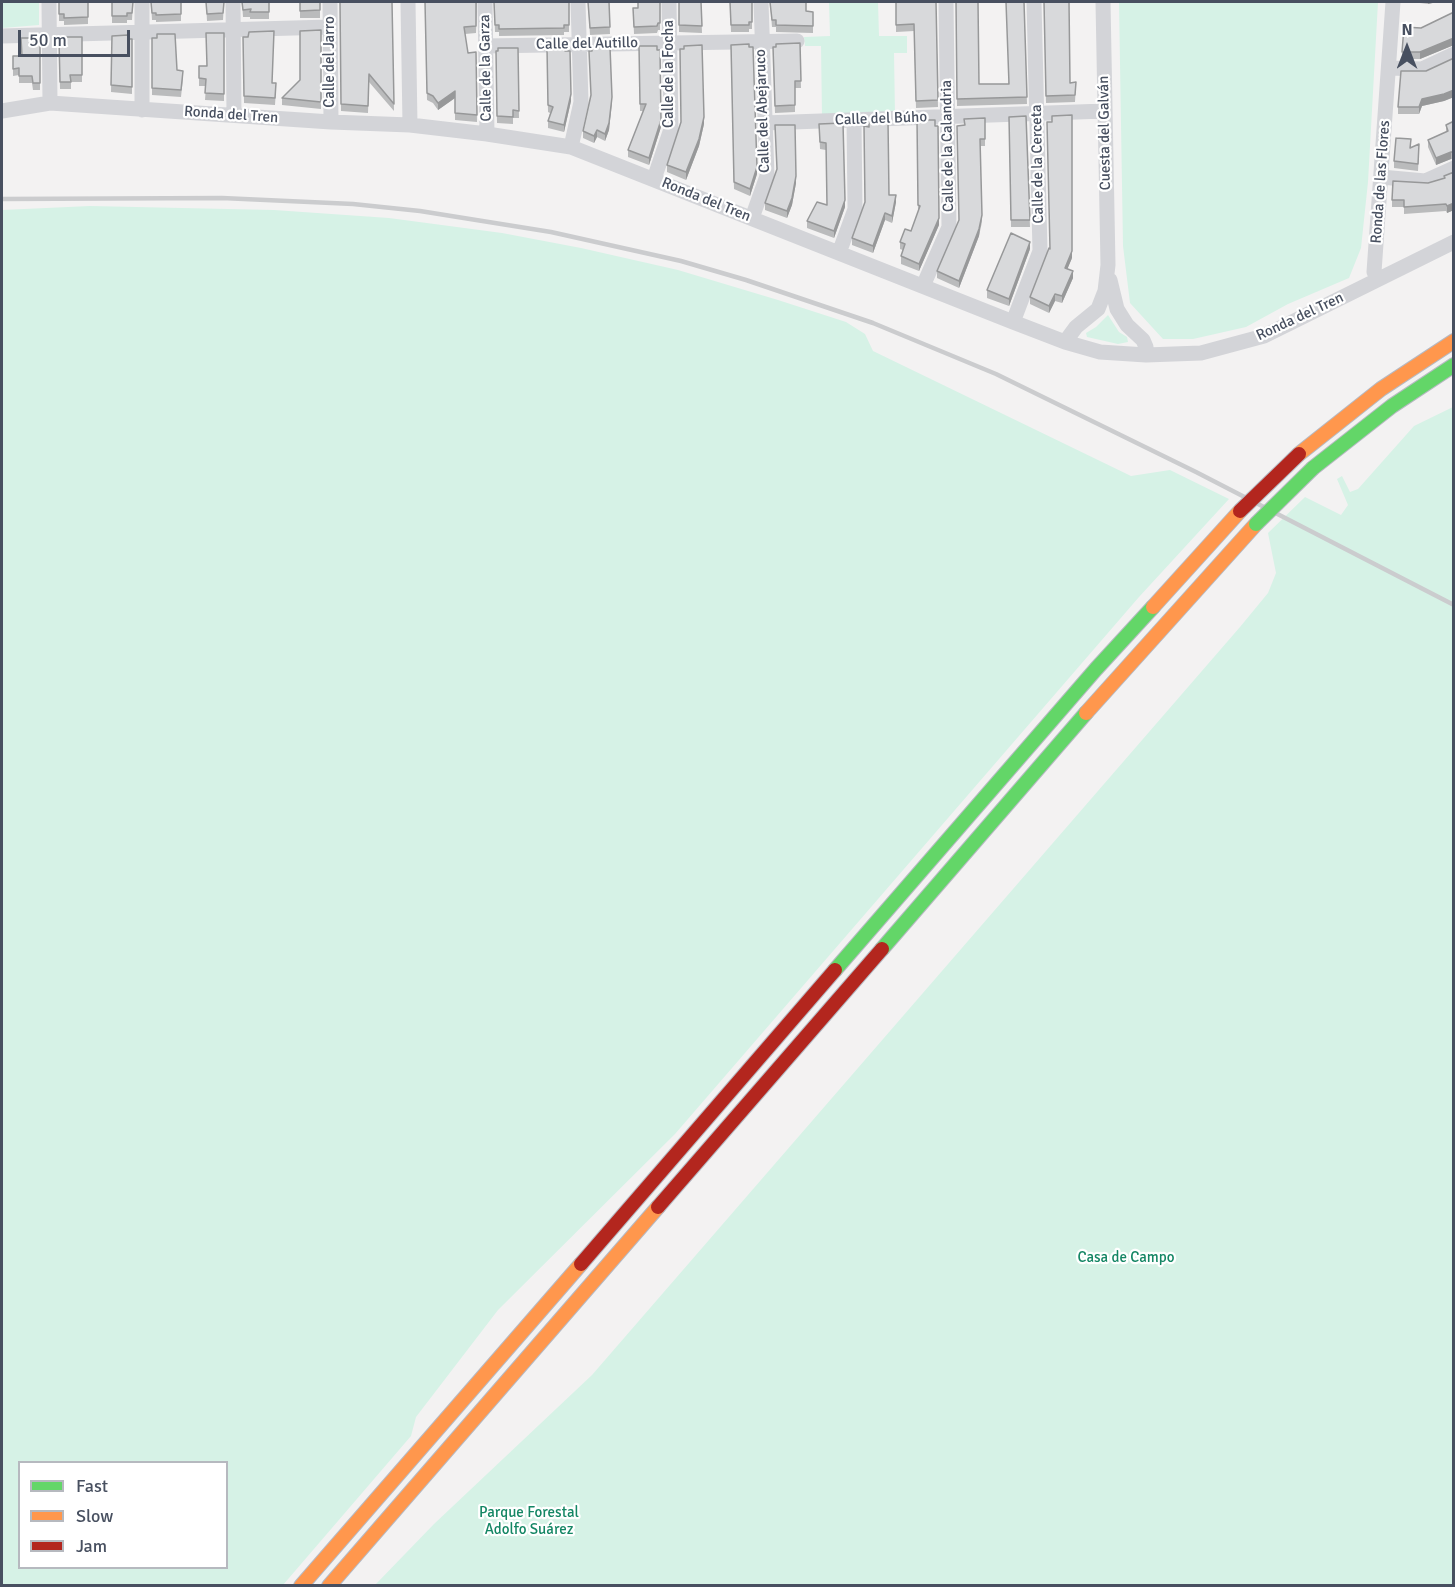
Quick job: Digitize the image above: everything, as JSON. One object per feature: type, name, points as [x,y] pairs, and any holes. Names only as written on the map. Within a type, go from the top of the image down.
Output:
[{"type":"highway","points":[[301,1586],[1096,669],[1240,511],[1299,454],[1381,389],[1454,340]]},
{"type":"highway","points":[[329,1586],[1118,676],[1256,524],[1313,468],[1392,406],[1454,365]]},
{"type":"street","points":[[49,2],[50,103]]},
{"type":"street","points":[[142,2],[142,110]]},
{"type":"street","points":[[233,2],[234,115]]},
{"type":"street","name":"Calle del Jarro","points":[[330,2],[331,122]]},
{"type":"street","points":[[408,2],[410,126]]},
{"type":"street","name":"Calle de la Garza","points":[[484,2],[487,134]]},
{"type":"street","points":[[571,147],[581,102],[578,2]]},
{"type":"street","name":"Calle de la Focha","points":[[654,179],[671,129],[669,2]]},
{"type":"street","name":"Calle del Abejaruco","points":[[752,218],[767,176],[761,2]]},
{"type":"street","name":"Calle de la Calandria","points":[[923,286],[949,226],[946,2]]},
{"type":"street","name":"Calle de la Cerceta","points":[[1013,322],[1040,251],[1035,2]]},
{"type":"street","name":"Cuesta del Galván","points":[[1065,342],[1076,327],[1098,309],[1105,291],[1108,265],[1103,2]]},
{"type":"street","name":"Ronda de las Flores","points":[[1378,278],[1374,272],[1393,2]]},
{"type":"street","points":[[2,36],[142,34],[330,27]]},
{"type":"street","name":"Calle del Autillo","points":[[485,46],[797,41]]},
{"type":"street","points":[[1389,68],[1422,69],[1454,54]]},
{"type":"street","name":"Ronda del Tren","points":[[2,111],[50,103],[410,126],[487,134],[571,147],[1013,322],[1065,342],[1100,352],[1146,355],[1201,353],[1264,336],[1378,278]]},
{"type":"street","name":"Calle del Búho","points":[[764,123],[1105,111]]},
{"type":"street","points":[[839,253],[855,209],[854,120]]},
{"type":"street","points":[[1381,177],[1425,181],[1454,168]]},
{"type":"street","points":[[1378,278],[1454,242]]},
{"type":"street","name":"Cuesta del Galván","points":[[1108,265],[1117,309],[1127,325],[1143,340],[1146,355]]},
{"type":"green space","points":[[2,2],[39,2],[39,25],[2,28]]},
{"type":"green space","points":[[829,2],[878,2],[879,36],[907,36],[907,53],[894,53],[895,115],[822,116],[821,46],[805,46],[804,37],[830,36]]},
{"type":"green space","points":[[1119,2],[1378,2],[1368,182],[1361,248],[1349,278],[1288,304],[1246,327],[1193,339],[1163,339],[1130,303],[1123,246]]},
{"type":"green space","points":[[90,206],[274,210],[389,218],[502,233],[678,270],[846,322],[865,334],[873,351],[1131,476],[1170,470],[1229,499],[1139,597],[675,1134],[498,1310],[416,1417],[411,1436],[283,1585],[2,1585],[2,210]]},
{"type":"green space","points":[[1108,315],[1119,332],[1127,337],[1128,342],[1118,344],[1087,337],[1086,333]]},
{"type":"green space","name":"Casa de Campo","points":[[1453,407],[1453,1585],[375,1585],[434,1524],[592,1375],[1240,627],[1268,593],[1276,573],[1268,533],[1305,497],[1341,515],[1348,505],[1337,479],[1342,476],[1350,492],[1358,489],[1414,426]]},
{"type":"building","points":[[59,2],[88,2],[88,17],[64,18],[64,14],[59,14]]},
{"type":"building","points":[[112,2],[133,2],[132,13],[127,13],[127,16],[112,16]]},
{"type":"building","points":[[151,2],[181,2],[181,14],[156,15],[152,13]]},
{"type":"building","points":[[206,2],[224,2],[223,13],[207,14]]},
{"type":"building","points":[[242,2],[269,2],[269,12],[243,10]]},
{"type":"building","points":[[300,2],[320,2],[320,10],[300,11]]},
{"type":"building","points":[[340,2],[392,2],[394,104],[369,74],[368,106],[341,104]]},
{"type":"building","points":[[425,2],[476,2],[476,26],[464,27],[468,53],[476,52],[477,115],[455,113],[455,91],[438,103],[433,96],[427,93]]},
{"type":"building","points":[[494,2],[569,2],[569,25],[564,25],[564,28],[499,29],[499,25],[495,25]]},
{"type":"building","points":[[588,2],[609,2],[610,27],[590,28]]},
{"type":"building","points":[[638,2],[660,2],[660,23],[657,26],[634,27],[633,8],[638,8]]},
{"type":"building","points":[[679,2],[701,2],[702,26],[679,25]]},
{"type":"building","points":[[730,2],[752,2],[752,22],[749,22],[749,25],[731,25]]},
{"type":"building","points":[[770,2],[806,2],[806,11],[813,12],[813,26],[776,25],[776,20],[772,20]]},
{"type":"building","points":[[896,2],[936,2],[938,100],[916,101],[914,24],[896,25]]},
{"type":"building","points":[[956,2],[978,2],[979,84],[1009,84],[1006,2],[1024,2],[1027,97],[957,99]]},
{"type":"building","points":[[1044,2],[1069,2],[1070,83],[1076,82],[1075,95],[1046,96]]},
{"type":"building","points":[[1454,12],[1454,38],[1420,52],[1402,52],[1404,27],[1421,28]]},
{"type":"building","points":[[321,30],[321,102],[282,98],[300,80],[300,31]]},
{"type":"building","points":[[274,31],[272,83],[276,83],[275,98],[244,96],[243,37],[248,37],[249,32]]},
{"type":"building","points":[[206,33],[224,33],[224,94],[205,93],[206,79],[199,78],[199,66],[207,66]]},
{"type":"building","points":[[157,34],[175,34],[177,70],[183,71],[181,90],[152,88],[152,38],[157,38]]},
{"type":"building","points":[[128,35],[128,39],[132,39],[132,87],[111,85],[112,36]]},
{"type":"building","points":[[64,37],[82,37],[82,75],[70,75],[71,82],[60,82],[59,40],[64,40]]},
{"type":"building","points":[[21,38],[37,38],[37,42],[40,42],[40,83],[33,83],[32,76],[19,76],[19,68],[13,69],[13,56],[22,56]]},
{"type":"building","points":[[800,43],[801,81],[795,81],[795,105],[775,106],[773,47],[776,47],[776,44]]},
{"type":"building","points":[[749,44],[749,47],[753,47],[757,167],[750,189],[734,182],[731,45]]},
{"type":"building","points":[[702,45],[704,117],[699,139],[686,172],[667,165],[681,122],[680,49],[684,49],[684,46]]},
{"type":"building","points":[[639,46],[657,46],[657,50],[660,50],[661,120],[649,158],[628,150],[646,104],[640,104]]},
{"type":"building","points":[[565,47],[565,51],[570,51],[571,94],[564,125],[548,121],[553,107],[548,105],[547,48]]},
{"type":"building","points":[[592,47],[610,47],[612,97],[609,123],[605,134],[597,130],[594,136],[583,131],[591,95],[589,51],[592,51]]},
{"type":"building","points":[[498,48],[518,48],[519,111],[513,110],[513,117],[497,116],[496,51]]},
{"type":"building","points":[[1454,58],[1454,90],[1422,99],[1419,107],[1398,107],[1401,71],[1426,71]]},
{"type":"building","points":[[1072,115],[1072,251],[1065,268],[1073,271],[1062,296],[1055,294],[1049,306],[1030,297],[1050,249],[1047,122],[1052,122],[1052,116]]},
{"type":"building","points":[[1026,116],[1030,220],[1011,220],[1009,117]]},
{"type":"building","points":[[985,118],[985,139],[980,139],[982,215],[959,281],[937,271],[959,220],[957,126],[965,125],[964,119]]},
{"type":"building","points":[[917,120],[935,120],[935,126],[938,126],[939,218],[919,264],[901,256],[905,244],[900,242],[905,229],[911,231],[920,206],[918,205]]},
{"type":"building","points":[[888,121],[889,195],[896,195],[892,216],[885,213],[873,246],[852,238],[865,202],[864,126],[869,127],[869,122]]},
{"type":"building","points":[[1454,121],[1454,152],[1436,158],[1428,140],[1448,131],[1446,125]]},
{"type":"building","points":[[843,123],[845,200],[834,231],[807,221],[817,202],[827,205],[826,143],[820,142],[819,124]]},
{"type":"building","points":[[775,125],[795,125],[796,176],[787,211],[765,203],[777,169]]},
{"type":"building","points":[[1396,138],[1411,139],[1410,148],[1419,144],[1418,164],[1394,161]]},
{"type":"building","points":[[1454,172],[1454,203],[1447,206],[1446,204],[1404,207],[1404,200],[1392,200],[1393,181],[1428,183],[1445,178],[1444,176]]},
{"type":"building","points":[[1011,233],[1030,242],[1009,299],[987,290]]},
{"type":"railway","points":[[2,199],[222,198],[353,204],[420,211],[551,232],[681,261],[746,280],[873,323],[996,374],[1196,472],[1454,605]]},
{"type":"traffic: fast","points":[[1313,468],[1392,406],[1454,365]]},
{"type":"traffic: fast","points":[[1256,524],[1313,468]]},
{"type":"traffic: fast","points":[[835,970],[1096,669],[1153,607]]},
{"type":"traffic: fast","points":[[882,949],[1086,713]]},
{"type":"traffic: slow","points":[[1299,454],[1381,389],[1454,341]]},
{"type":"traffic: slow","points":[[1153,607],[1240,511]]},
{"type":"traffic: slow","points":[[1086,713],[1256,524]]},
{"type":"traffic: slow","points":[[329,1586],[658,1207]]},
{"type":"traffic: slow","points":[[301,1586],[581,1264]]},
{"type":"traffic: jam","points":[[1240,511],[1299,454]]},
{"type":"traffic: jam","points":[[658,1207],[882,949]]},
{"type":"traffic: jam","points":[[581,1264],[835,970]]},
{"type":"park label","name":"Parque Forestal Adolfo Suárez","points":[[529,1522]]}]
